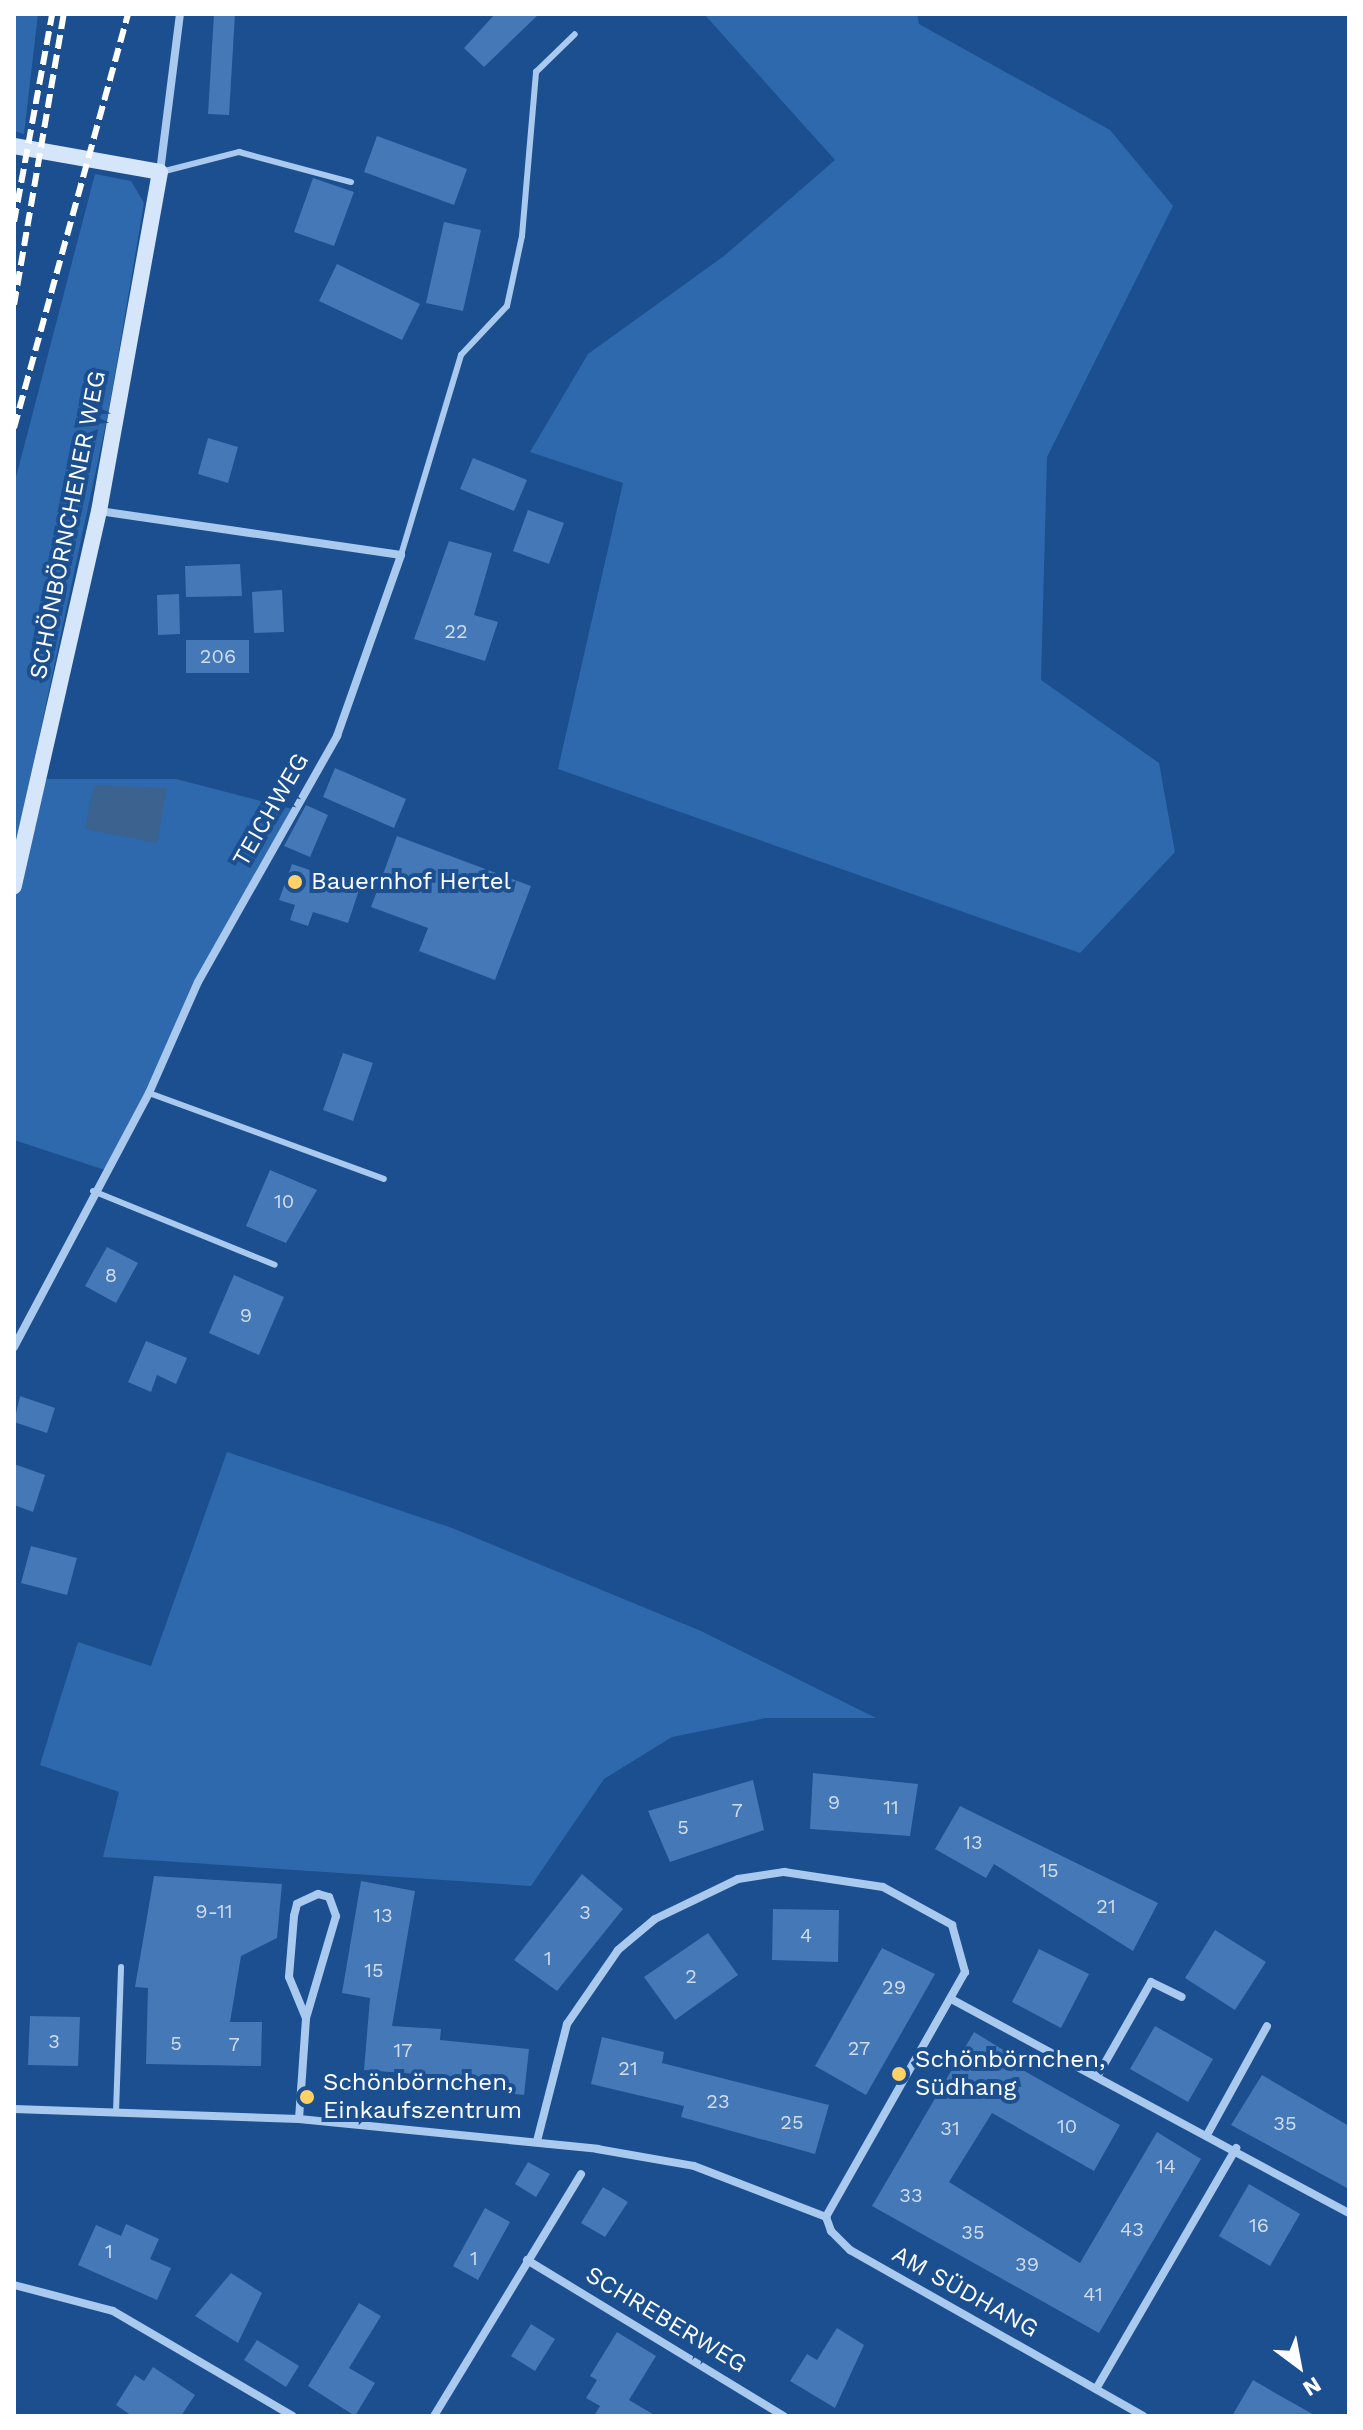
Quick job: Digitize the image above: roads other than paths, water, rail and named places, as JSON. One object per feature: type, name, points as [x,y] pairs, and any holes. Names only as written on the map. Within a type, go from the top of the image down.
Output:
[{"type":"street","points":[[14,146],[160,172],[180,14]]},
{"type":"street","name":"SCHÖNBÖRNCHENER WEG","points":[[14,886],[99,511],[160,172]]},
{"type":"street","points":[[99,511],[401,555]]},
{"type":"street","name":"TEICHWEG","points":[[14,1347],[93,1191],[149,1093],[198,982],[337,736],[401,555]]},
{"type":"street","points":[[14,2109],[299,2119],[537,2141],[694,2166],[826,2217],[953,2000],[965,1972],[963,1948],[952,1925],[928,1908],[829,1875],[738,1879],[655,1919],[592,1983],[567,2024],[537,2141]]},
{"type":"street","points":[[299,2119],[306,2018],[336,1916],[329,1897],[318,1894],[297,1904],[294,1916],[289,1977],[306,2018]]},
{"type":"street","points":[[1098,2075],[1151,1982],[1182,1997]]},
{"type":"street","points":[[953,2000],[1236,2148],[1349,2213]]},
{"type":"street","points":[[1208,2133],[1267,2026]]},
{"type":"street","points":[[1096,2389],[1236,2148]]},
{"type":"street","points":[[434,2416],[581,2174]]},
{"type":"street","name":"AM SÜDHANG","points":[[826,2217],[850,2250],[1143,2416]]},
{"type":"street","name":"SCHREBERWEG","points":[[527,2260],[784,2416]]},
{"type":"street","points":[[14,2285],[113,2311],[293,2416]]},
{"type":"lane","points":[[401,555],[461,355],[507,306],[522,236],[536,72],[575,34]]},
{"type":"lane","points":[[160,172],[239,152],[351,182]]},
{"type":"lane","points":[[149,1093],[384,1179]]},
{"type":"lane","points":[[93,1191],[275,1265]]},
{"type":"lane","points":[[116,2112],[121,1967]]},
{"type":"railway","points":[[14,222],[52,14]]},
{"type":"railway","points":[[14,305],[64,14]]},
{"type":"railway","points":[[14,428],[128,14]]},
{"type":"place","name":"Bauernhof Hertel","points":[[295,882]]},
{"type":"place","name":"Schönbörnchen, Südhang","points":[[899,2074]]},
{"type":"place","name":"Schönbörnchen, Einkaufszentrum","points":[[307,2097]]}]
